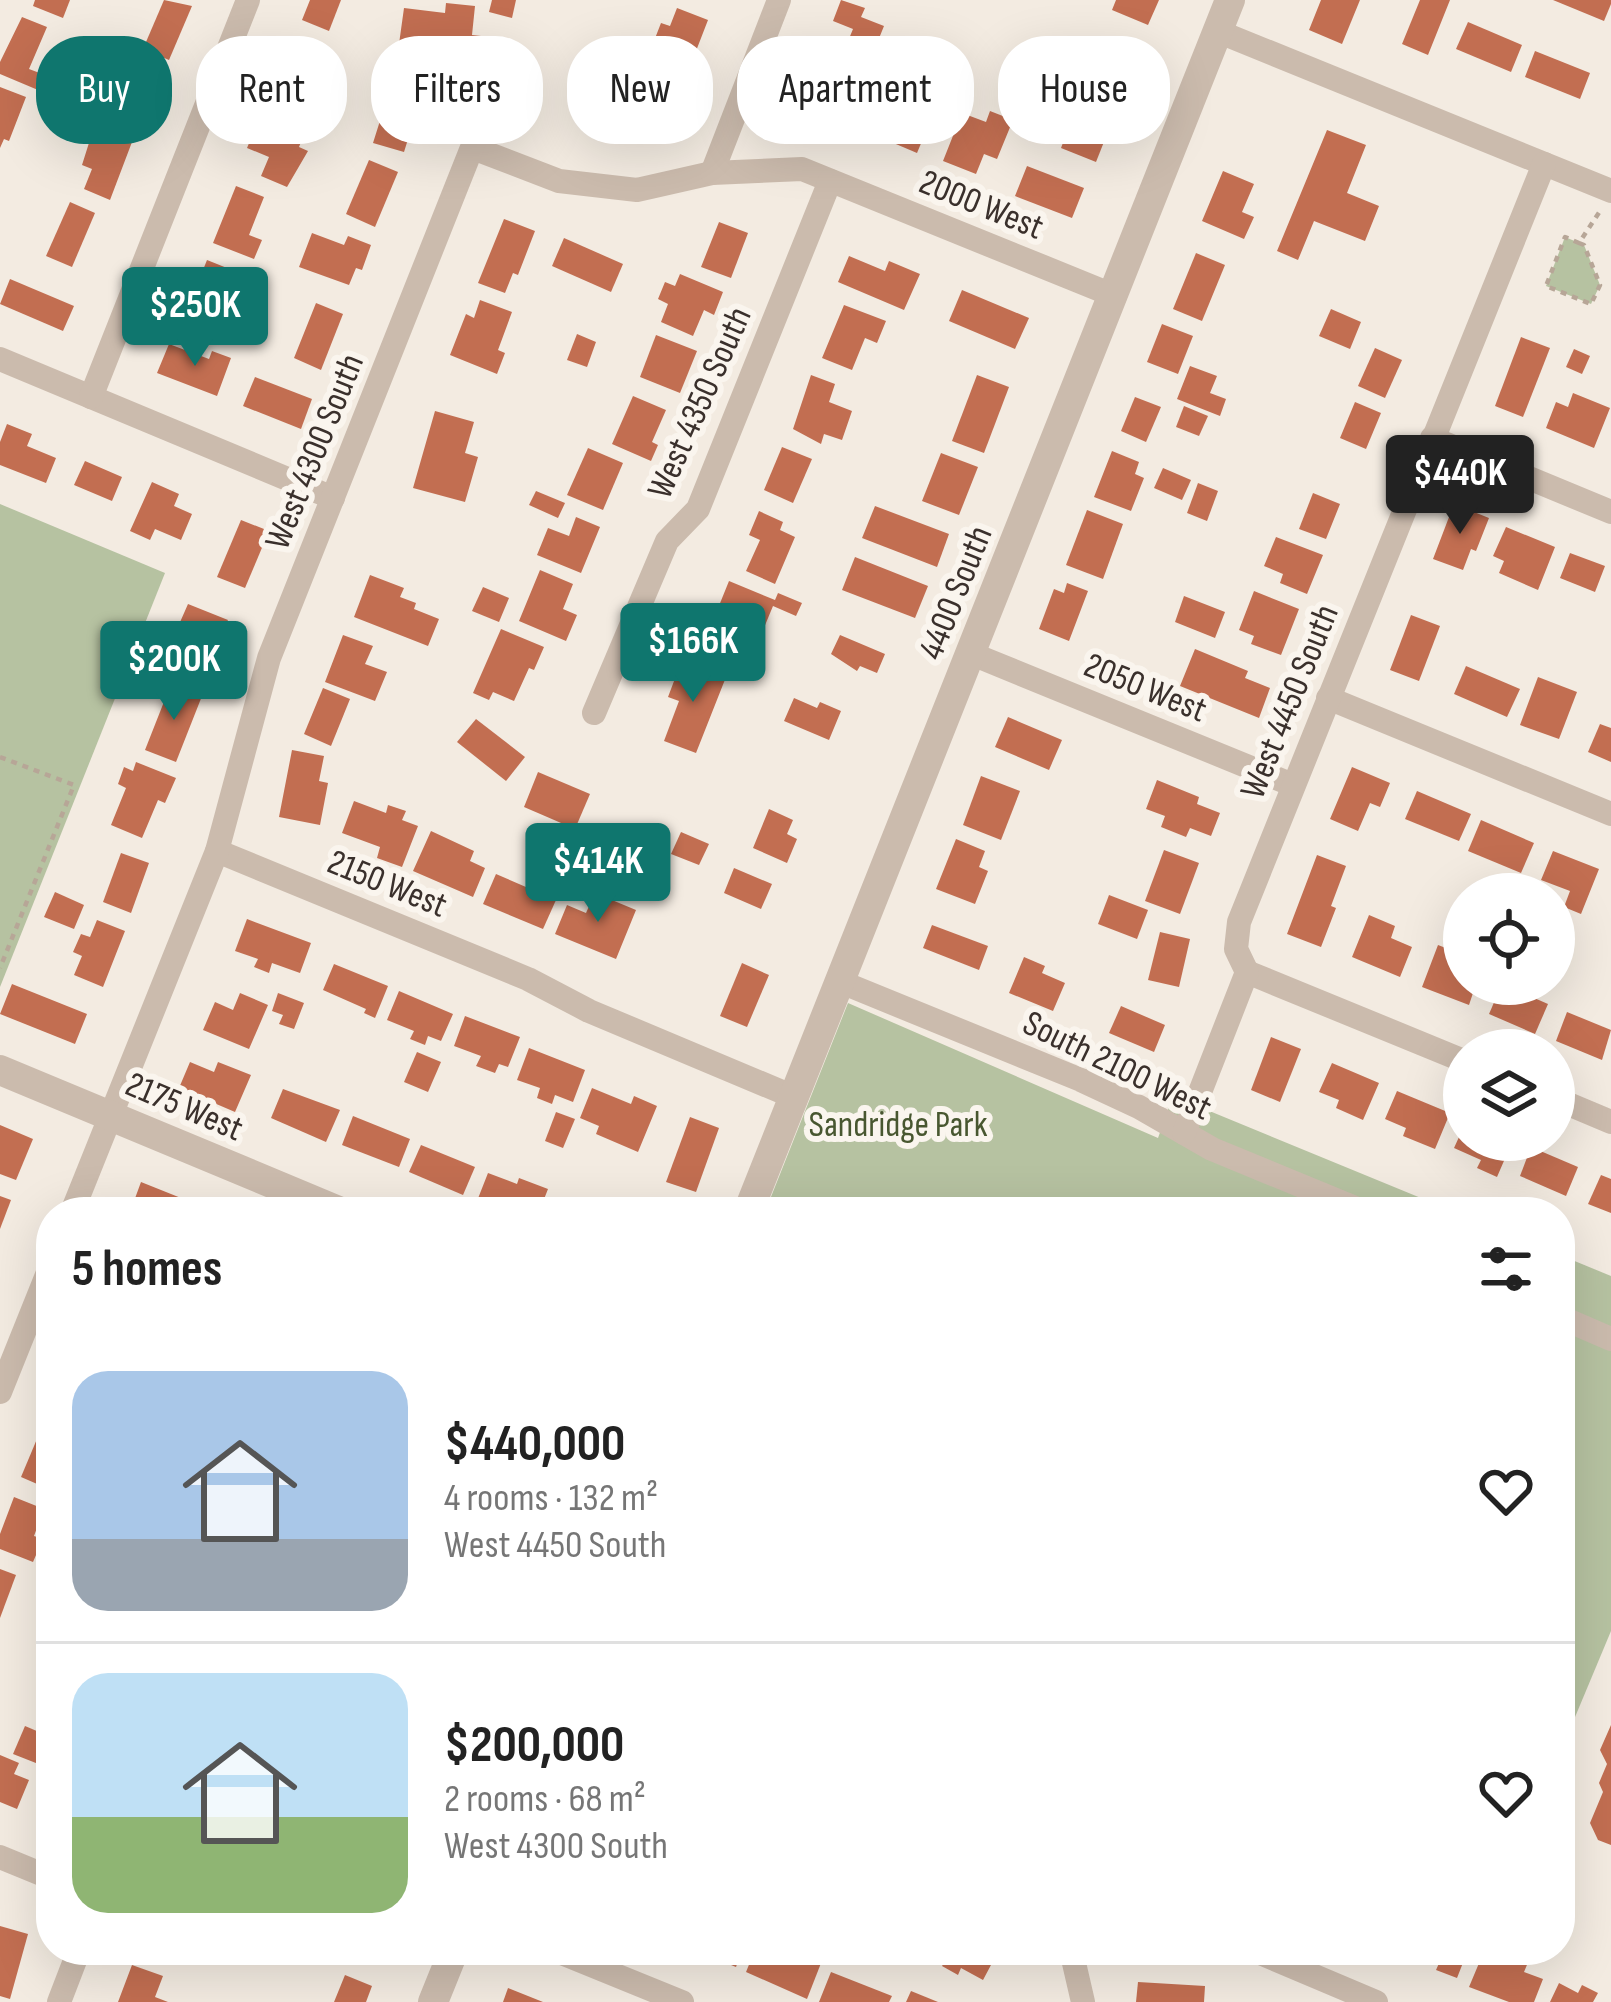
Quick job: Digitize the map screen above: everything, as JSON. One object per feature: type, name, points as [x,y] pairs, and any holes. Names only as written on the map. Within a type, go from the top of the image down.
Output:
[{"type":"street","points":[[91,397],[248,0]]},
{"type":"street","points":[[712,173],[779,0]]},
{"type":"street","name":"4400 South","points":[[754,1197],[1230,0]]},
{"type":"street","points":[[1217,31],[1544,164],[1607,199]]},
{"type":"street","name":"West 4300 South","points":[[78,1197],[217,851],[269,658],[474,144]]},
{"type":"street","name":"2000 West","points":[[491,144],[559,182],[637,190],[712,173],[802,169],[1115,296]]},
{"type":"street","name":"West 4450 South","points":[[1184,1132],[1247,972],[1236,949],[1239,922],[1544,164]]},
{"type":"street","name":"West 4350 South","points":[[595,713],[667,542],[698,509],[830,181]]},
{"type":"street","points":[[0,359],[333,498]]},
{"type":"street","points":[[1432,438],[1611,512]]},
{"type":"street","name":"2050 West","points":[[972,653],[1294,785]]},
{"type":"street","points":[[1328,698],[1611,814]]},
{"type":"street","name":"2150 West","points":[[217,851],[528,979],[589,1011],[794,1097]]},
{"type":"street","points":[[1247,972],[1443,1052]]},
{"type":"street","name":"South 2100 West","points":[[841,982],[1082,1080],[1212,1149],[1329,1197]]},
{"type":"street","name":"2175 West","points":[[0,1070],[304,1197]]},
{"type":"street","points":[[1575,1107],[1611,1122]]},
{"type":"street","points":[[0,1392],[36,1302]]},
{"type":"street","points":[[1575,1323],[1611,1339]]},
{"type":"street","points":[[0,1857],[36,1872]]},
{"type":"street","points":[[58,2002],[73,1965]]},
{"type":"street","points":[[434,2002],[448,1965]]},
{"type":"street","points":[[591,1965],[682,2002]]},
{"type":"street","points":[[1074,1965],[1083,2002]]},
{"type":"street","points":[[1287,1965],[1371,2001]]},
{"type":"path","points":[[1579,243],[1607,199]]},
{"type":"path","points":[[1564,237],[1579,243],[1584,245],[1600,286],[1591,304],[1546,286],[1564,237]]},
{"type":"path","points":[[0,757],[74,785],[0,968]]},
{"type":"green space","points":[[1565,237],[1584,245],[1600,285],[1591,304],[1546,286]]},
{"type":"green space","points":[[0,504],[165,573],[0,987]]},
{"type":"green space","name":"Sandridge Park","points":[[848,1003],[1158,1138],[1173,1096],[1419,1197],[771,1197]]},
{"type":"green space","points":[[1575,1261],[1611,1276],[1611,1631],[1575,1717]]},
{"type":"building","points":[[35,0],[70,0],[63,18],[33,6]]},
{"type":"building","points":[[164,0],[192,6],[172,53],[172,36],[149,36]]},
{"type":"building","points":[[310,0],[341,0],[329,31],[302,20]]},
{"type":"building","points":[[492,0],[516,0],[512,18],[489,12]]},
{"type":"building","points":[[841,0],[865,8],[861,17],[884,26],[880,36],[850,36],[853,29],[833,21]]},
{"type":"building","points":[[1116,0],[1159,0],[1148,25],[1112,10]]},
{"type":"building","points":[[1321,0],[1360,0],[1342,44],[1309,30]]},
{"type":"building","points":[[1420,0],[1450,0],[1428,55],[1402,44]]},
{"type":"building","points":[[1553,0],[1611,0],[1611,4],[1604,21]]},
{"type":"building","points":[[446,3],[475,6],[472,35],[481,36],[400,36],[404,8],[445,13]]},
{"type":"building","points":[[677,8],[708,20],[702,36],[656,36],[661,23],[670,26]]},
{"type":"building","points":[[22,17],[47,27],[43,36],[36,36],[29,69],[36,72],[36,89],[0,74],[0,62]]},
{"type":"building","points":[[1468,22],[1522,45],[1511,72],[1456,49]]},
{"type":"building","points":[[1535,51],[1590,73],[1580,99],[1525,77]]},
{"type":"building","points":[[0,87],[26,97],[9,141],[4,139],[0,148]]},
{"type":"building","points":[[990,111],[998,114],[998,144],[1003,144],[997,159],[984,154],[976,174],[943,161],[950,144],[974,144],[974,118],[986,122]]},
{"type":"building","points":[[1327,130],[1366,145],[1347,193],[1379,206],[1365,241],[1314,221],[1298,260],[1277,251]]},
{"type":"building","points":[[89,144],[131,144],[110,200],[84,189],[92,169],[82,165]]},
{"type":"building","points":[[249,144],[300,144],[308,151],[287,187],[261,176],[269,157],[247,148]]},
{"type":"building","points":[[376,144],[406,144],[404,152]]},
{"type":"building","points":[[896,144],[921,144],[917,153]]},
{"type":"building","points":[[1062,144],[1103,144],[1096,162],[1061,148]]},
{"type":"building","points":[[369,160],[398,172],[375,227],[346,214]]},
{"type":"building","points":[[1027,166],[1084,188],[1072,218],[1015,196]]},
{"type":"building","points":[[1223,171],[1254,184],[1242,212],[1254,217],[1244,239],[1202,221]]},
{"type":"building","points":[[236,186],[264,197],[249,235],[262,240],[254,259],[213,243]]},
{"type":"building","points":[[70,202],[95,213],[72,267],[46,256]]},
{"type":"building","points":[[504,219],[535,231],[518,275],[513,273],[505,293],[478,283]]},
{"type":"building","points":[[719,222],[748,233],[731,278],[701,267]]},
{"type":"building","points":[[312,233],[344,245],[348,236],[371,245],[362,270],[356,268],[349,285],[299,267]]},
{"type":"building","points":[[564,238],[623,264],[611,292],[552,266]]},
{"type":"building","points":[[1196,253],[1225,265],[1202,321],[1173,309]]},
{"type":"building","points":[[849,256],[885,271],[889,261],[920,274],[904,310],[838,282]]},
{"type":"building","points":[[207,260],[232,270],[220,301],[227,303],[220,323],[187,310]]},
{"type":"building","points":[[680,274],[723,292],[714,315],[704,310],[693,336],[661,322],[668,304],[658,299],[665,282],[675,286]]},
{"type":"building","points":[[10,279],[74,306],[63,331],[0,304]]},
{"type":"building","points":[[962,290],[1029,318],[1015,349],[949,321]]},
{"type":"building","points":[[480,300],[512,312],[498,350],[505,353],[497,374],[450,355],[466,314],[474,318]]},
{"type":"building","points":[[316,303],[343,314],[321,370],[294,358]]},
{"type":"building","points":[[844,305],[886,321],[877,343],[865,338],[852,370],[822,358]]},
{"type":"building","points":[[1331,309],[1361,322],[1350,349],[1319,336]]},
{"type":"building","points":[[1162,324],[1193,336],[1178,374],[1147,362]]},
{"type":"building","points":[[577,334],[596,342],[587,367],[567,360]]},
{"type":"building","points":[[656,335],[697,351],[680,393],[640,377]]},
{"type":"building","points":[[1521,337],[1550,348],[1523,417],[1495,406]]},
{"type":"building","points":[[169,344],[209,359],[212,351],[231,358],[217,396],[157,373]]},
{"type":"building","points":[[1375,348],[1402,360],[1385,398],[1358,386]]},
{"type":"building","points":[[1574,349],[1590,356],[1582,374],[1566,367]]},
{"type":"building","points":[[1190,366],[1217,376],[1210,393],[1226,399],[1220,416],[1177,399]]},
{"type":"building","points":[[811,375],[835,384],[829,402],[852,411],[842,440],[824,434],[821,444],[793,429]]},
{"type":"building","points":[[977,375],[1009,387],[984,453],[952,441]]},
{"type":"building","points":[[255,377],[312,399],[301,429],[243,406]]},
{"type":"building","points":[[1573,393],[1610,408],[1594,448],[1546,428],[1556,402],[1568,407]]},
{"type":"building","points":[[633,396],[666,410],[652,442],[658,445],[651,461],[612,444]]},
{"type":"building","points":[[1135,397],[1161,407],[1146,442],[1121,431]]},
{"type":"building","points":[[1355,402],[1381,413],[1366,449],[1340,438]]},
{"type":"building","points":[[1184,406],[1208,416],[1199,436],[1176,427]]},
{"type":"building","points":[[435,411],[474,422],[465,453],[478,457],[465,502],[413,488]]},
{"type":"building","points":[[7,424],[32,434],[27,446],[56,458],[46,483],[0,465],[0,442]]},
{"type":"building","points":[[782,447],[812,459],[793,503],[764,490]]},
{"type":"building","points":[[588,448],[623,463],[603,510],[567,495]]},
{"type":"building","points":[[1112,451],[1139,462],[1135,474],[1144,478],[1131,511],[1094,497]]},
{"type":"building","points":[[941,453],[978,467],[959,515],[922,501]]},
{"type":"building","points":[[85,461],[122,477],[112,501],[74,485]]},
{"type":"building","points":[[1163,468],[1191,480],[1182,500],[1154,488]]},
{"type":"building","points":[[152,482],[179,494],[174,506],[192,514],[181,540],[155,529],[150,540],[130,531]]},
{"type":"building","points":[[1198,483],[1218,491],[1207,521],[1187,513]]},
{"type":"building","points":[[536,491],[565,503],[558,518],[529,505]]},
{"type":"building","points":[[1313,493],[1340,504],[1326,539],[1299,529]]},
{"type":"building","points":[[1454,504],[1489,518],[1463,570],[1433,559]]},
{"type":"building","points":[[875,506],[949,534],[937,567],[862,538]]},
{"type":"building","points":[[1087,510],[1123,524],[1103,579],[1066,565]]},
{"type":"building","points":[[759,511],[783,522],[780,530],[795,537],[775,584],[746,571],[760,540],[749,535]]},
{"type":"building","points":[[576,517],[600,527],[581,573],[537,555],[548,528],[569,536]]},
{"type":"building","points":[[241,520],[269,531],[245,588],[217,577]]},
{"type":"building","points":[[1506,527],[1555,547],[1538,590],[1499,573],[1504,561],[1493,556]]},
{"type":"building","points":[[1276,537],[1323,555],[1307,594],[1280,583],[1283,574],[1264,566]]},
{"type":"building","points":[[1570,553],[1605,566],[1595,592],[1560,578]]},
{"type":"building","points":[[855,557],[928,586],[915,618],[842,590]]},
{"type":"building","points":[[540,570],[573,584],[563,609],[577,615],[566,641],[519,621]]},
{"type":"building","points":[[370,575],[404,588],[400,597],[439,619],[428,646],[354,617]]},
{"type":"building","points":[[729,581],[775,600],[778,593],[802,603],[796,616],[773,606],[756,647],[710,628]]},
{"type":"building","points":[[1067,583],[1088,591],[1069,641],[1039,629],[1054,589],[1064,593]]},
{"type":"building","points":[[483,587],[509,598],[499,622],[472,611]]},
{"type":"building","points":[[1254,591],[1299,609],[1281,655],[1251,644],[1254,636],[1239,630]]},
{"type":"building","points":[[1184,596],[1225,612],[1215,638],[1175,622]]},
{"type":"building","points":[[188,604],[228,620],[218,643],[210,639],[202,659],[170,645]]},
{"type":"building","points":[[1411,615],[1440,626],[1419,681],[1390,670]]},
{"type":"building","points":[[501,629],[544,647],[514,701],[493,692],[489,700],[473,693]]},
{"type":"building","points":[[343,635],[373,646],[365,664],[387,672],[375,701],[325,682]]},
{"type":"building","points":[[840,635],[885,654],[877,673],[860,666],[857,671],[831,654]]},
{"type":"building","points":[[1195,649],[1248,671],[1245,678],[1270,688],[1259,718],[1180,686]]},
{"type":"building","points":[[682,660],[726,677],[696,753],[664,741],[679,701],[668,697]]},
{"type":"building","points":[[1466,666],[1520,689],[1507,717],[1454,694]]},
{"type":"building","points":[[1538,677],[1577,692],[1559,739],[1520,725]]},
{"type":"building","points":[[171,684],[202,696],[176,762],[145,750]]},
{"type":"building","points":[[323,688],[350,699],[331,746],[304,734]]},
{"type":"building","points":[[794,698],[841,711],[829,740],[784,721]]},
{"type":"building","points":[[1008,717],[1062,740],[1049,770],[995,747]]},
{"type":"building","points":[[476,719],[525,757],[506,781],[457,742]]},
{"type":"building","points":[[1600,724],[1611,728],[1611,762],[1588,752]]},
{"type":"building","points":[[292,750],[324,756],[319,781],[328,783],[320,825],[279,817]]},
{"type":"building","points":[[136,762],[176,778],[165,803],[158,800],[142,838],[111,825],[126,788],[118,784],[124,767],[133,771]]},
{"type":"building","points":[[1352,767],[1390,783],[1380,807],[1370,803],[1358,831],[1330,819]]},
{"type":"building","points":[[538,772],[590,794],[575,829],[524,807]]},
{"type":"building","points":[[981,776],[1020,791],[1001,840],[963,825]]},
{"type":"building","points":[[1157,780],[1199,797],[1197,804],[1220,813],[1211,836],[1190,828],[1186,837],[1161,827],[1165,816],[1146,809]]},
{"type":"building","points":[[1417,791],[1471,814],[1459,841],[1405,819]]},
{"type":"building","points":[[354,801],[386,813],[388,805],[406,811],[402,820],[418,826],[402,867],[377,858],[380,847],[342,833]]},
{"type":"building","points":[[769,809],[793,820],[787,834],[797,839],[787,863],[753,848]]},
{"type":"building","points":[[1481,820],[1534,843],[1521,873],[1468,851]]},
{"type":"building","points":[[431,831],[474,851],[470,861],[485,868],[473,897],[413,871]]},
{"type":"building","points":[[681,832],[709,844],[699,865],[671,854]]},
{"type":"building","points":[[956,839],[985,851],[979,867],[988,871],[975,904],[936,889]]},
{"type":"building","points":[[1164,850],[1199,863],[1180,914],[1145,901]]},
{"type":"building","points":[[1553,851],[1599,869],[1581,914],[1575,912],[1575,873],[1544,873]]},
{"type":"building","points":[[121,853],[149,863],[131,913],[103,902]]},
{"type":"building","points":[[1317,855],[1346,866],[1321,947],[1287,934]]},
{"type":"building","points":[[582,858],[606,868],[597,892],[573,882]]},
{"type":"building","points":[[734,868],[772,884],[761,909],[724,893]]},
{"type":"building","points":[[496,874],[556,900],[543,929],[483,904]]},
{"type":"building","points":[[55,892],[84,905],[74,929],[44,917]]},
{"type":"building","points":[[595,893],[636,910],[616,959],[555,934],[567,905],[586,913]]},
{"type":"building","points":[[1109,895],[1148,910],[1137,939],[1098,924]]},
{"type":"building","points":[[1369,915],[1395,926],[1391,938],[1412,947],[1400,977],[1352,957]]},
{"type":"building","points":[[247,919],[311,943],[300,973],[272,963],[269,973],[254,967],[258,959],[235,951]]},
{"type":"building","points":[[97,920],[125,931],[103,987],[74,975],[82,956],[73,952],[81,934],[90,937]]},
{"type":"building","points":[[932,925],[988,946],[979,970],[923,948]]},
{"type":"building","points":[[1160,932],[1190,939],[1179,987],[1148,980]]},
{"type":"building","points":[[1438,945],[1443,947],[1443,995],[1422,987]]},
{"type":"building","points":[[1024,957],[1045,966],[1042,973],[1065,983],[1053,1011],[1009,993]]},
{"type":"building","points":[[742,963],[769,975],[747,1027],[720,1016]]},
{"type":"building","points":[[334,964],[388,986],[375,1018],[364,1013],[366,1009],[323,990]]},
{"type":"building","points":[[12,984],[87,1014],[75,1044],[0,1014]]},
{"type":"building","points":[[399,991],[453,1014],[441,1041],[428,1036],[425,1045],[410,1039],[414,1031],[387,1020]]},
{"type":"building","points":[[240,993],[268,1005],[249,1049],[203,1030],[215,1002],[233,1010]]},
{"type":"building","points":[[278,993],[304,1003],[294,1029],[279,1024],[283,1015],[272,1011]]},
{"type":"building","points":[[1493,1005],[1548,1005],[1537,1029],[1524,1029],[1489,1014]]},
{"type":"building","points":[[1121,1006],[1165,1025],[1154,1052],[1109,1033]]},
{"type":"building","points":[[1567,1012],[1611,1030],[1602,1060],[1575,1049],[1575,1029],[1561,1029]]},
{"type":"building","points":[[465,1016],[520,1037],[508,1067],[499,1064],[495,1073],[476,1066],[481,1056],[454,1046]]},
{"type":"building","points":[[1271,1037],[1301,1049],[1280,1102],[1251,1090]]},
{"type":"building","points":[[529,1048],[585,1070],[573,1102],[555,1095],[552,1104],[537,1098],[540,1088],[517,1080]]},
{"type":"building","points":[[417,1052],[441,1062],[428,1092],[404,1082]]},
{"type":"building","points":[[190,1062],[214,1072],[218,1062],[251,1075],[235,1112],[179,1088]]},
{"type":"building","points":[[1332,1063],[1379,1083],[1363,1120],[1336,1108],[1339,1100],[1319,1092]]},
{"type":"building","points":[[592,1088],[631,1104],[634,1096],[657,1106],[638,1152],[596,1134],[599,1126],[580,1118]]},
{"type":"building","points":[[283,1089],[340,1110],[326,1142],[271,1118]]},
{"type":"building","points":[[1397,1091],[1443,1110],[1443,1130],[1435,1149],[1403,1136],[1406,1128],[1385,1119]]},
{"type":"building","points":[[556,1112],[575,1119],[563,1148],[545,1141]]},
{"type":"building","points":[[353,1116],[410,1139],[399,1167],[342,1145]]},
{"type":"building","points":[[690,1117],[719,1128],[696,1192],[666,1182]]},
{"type":"building","points":[[0,1125],[33,1139],[16,1180],[0,1174]]},
{"type":"building","points":[[421,1145],[475,1167],[463,1195],[409,1172]]},
{"type":"building","points":[[1480,1161],[1504,1161],[1497,1177],[1477,1168]]},
{"type":"building","points":[[1526,1161],[1564,1161],[1578,1167],[1566,1196],[1520,1176]]},
{"type":"building","points":[[488,1173],[548,1189],[545,1197],[479,1197]]},
{"type":"building","points":[[1601,1175],[1611,1179],[1611,1213],[1588,1204]]},
{"type":"building","points":[[141,1182],[178,1197],[136,1197]]},
{"type":"building","points":[[0,1196],[11,1200],[0,1229]]},
{"type":"building","points":[[36,1441],[36,1484],[21,1477]]},
{"type":"building","points":[[14,1497],[36,1506],[33,1562],[0,1549],[0,1534]]},
{"type":"building","points":[[0,1569],[16,1575],[0,1618]]},
{"type":"building","points":[[1611,1725],[1611,1845],[1598,1840],[1590,1823],[1603,1792],[1599,1783],[1607,1764],[1600,1750]]},
{"type":"building","points":[[25,1726],[36,1731],[36,1763],[13,1754]]},
{"type":"building","points":[[0,1755],[19,1763],[14,1774],[29,1780],[17,1809],[0,1802]]},
{"type":"building","points":[[0,1926],[28,1934],[10,1999],[0,1996]]},
{"type":"building","points":[[132,1965],[163,1976],[155,1997],[168,2002],[118,2002]]},
{"type":"building","points":[[749,1965],[820,1965],[807,1999],[746,1972]]},
{"type":"building","points":[[991,1965],[983,1980],[961,1968],[958,1975],[942,1966]]},
{"type":"building","points":[[1438,1965],[1462,1965],[1457,1978],[1436,1970]]},
{"type":"building","points":[[1478,1965],[1527,1965],[1524,1972],[1543,1979],[1534,2002],[1509,2002],[1469,1987]]},
{"type":"building","points":[[831,1972],[892,1996],[889,2002],[819,2002]]},
{"type":"building","points":[[345,1975],[372,1986],[366,2002],[334,2002]]},
{"type":"building","points":[[1138,1982],[1205,1986],[1204,2002],[1136,2002]]},
{"type":"building","points":[[1559,1983],[1578,1993],[1582,1985],[1598,1993],[1593,2002],[1550,2002]]},
{"type":"building","points":[[508,1988],[543,2002],[503,2002]]},
{"type":"building","points":[[911,1991],[938,2002],[906,2002]]}]
